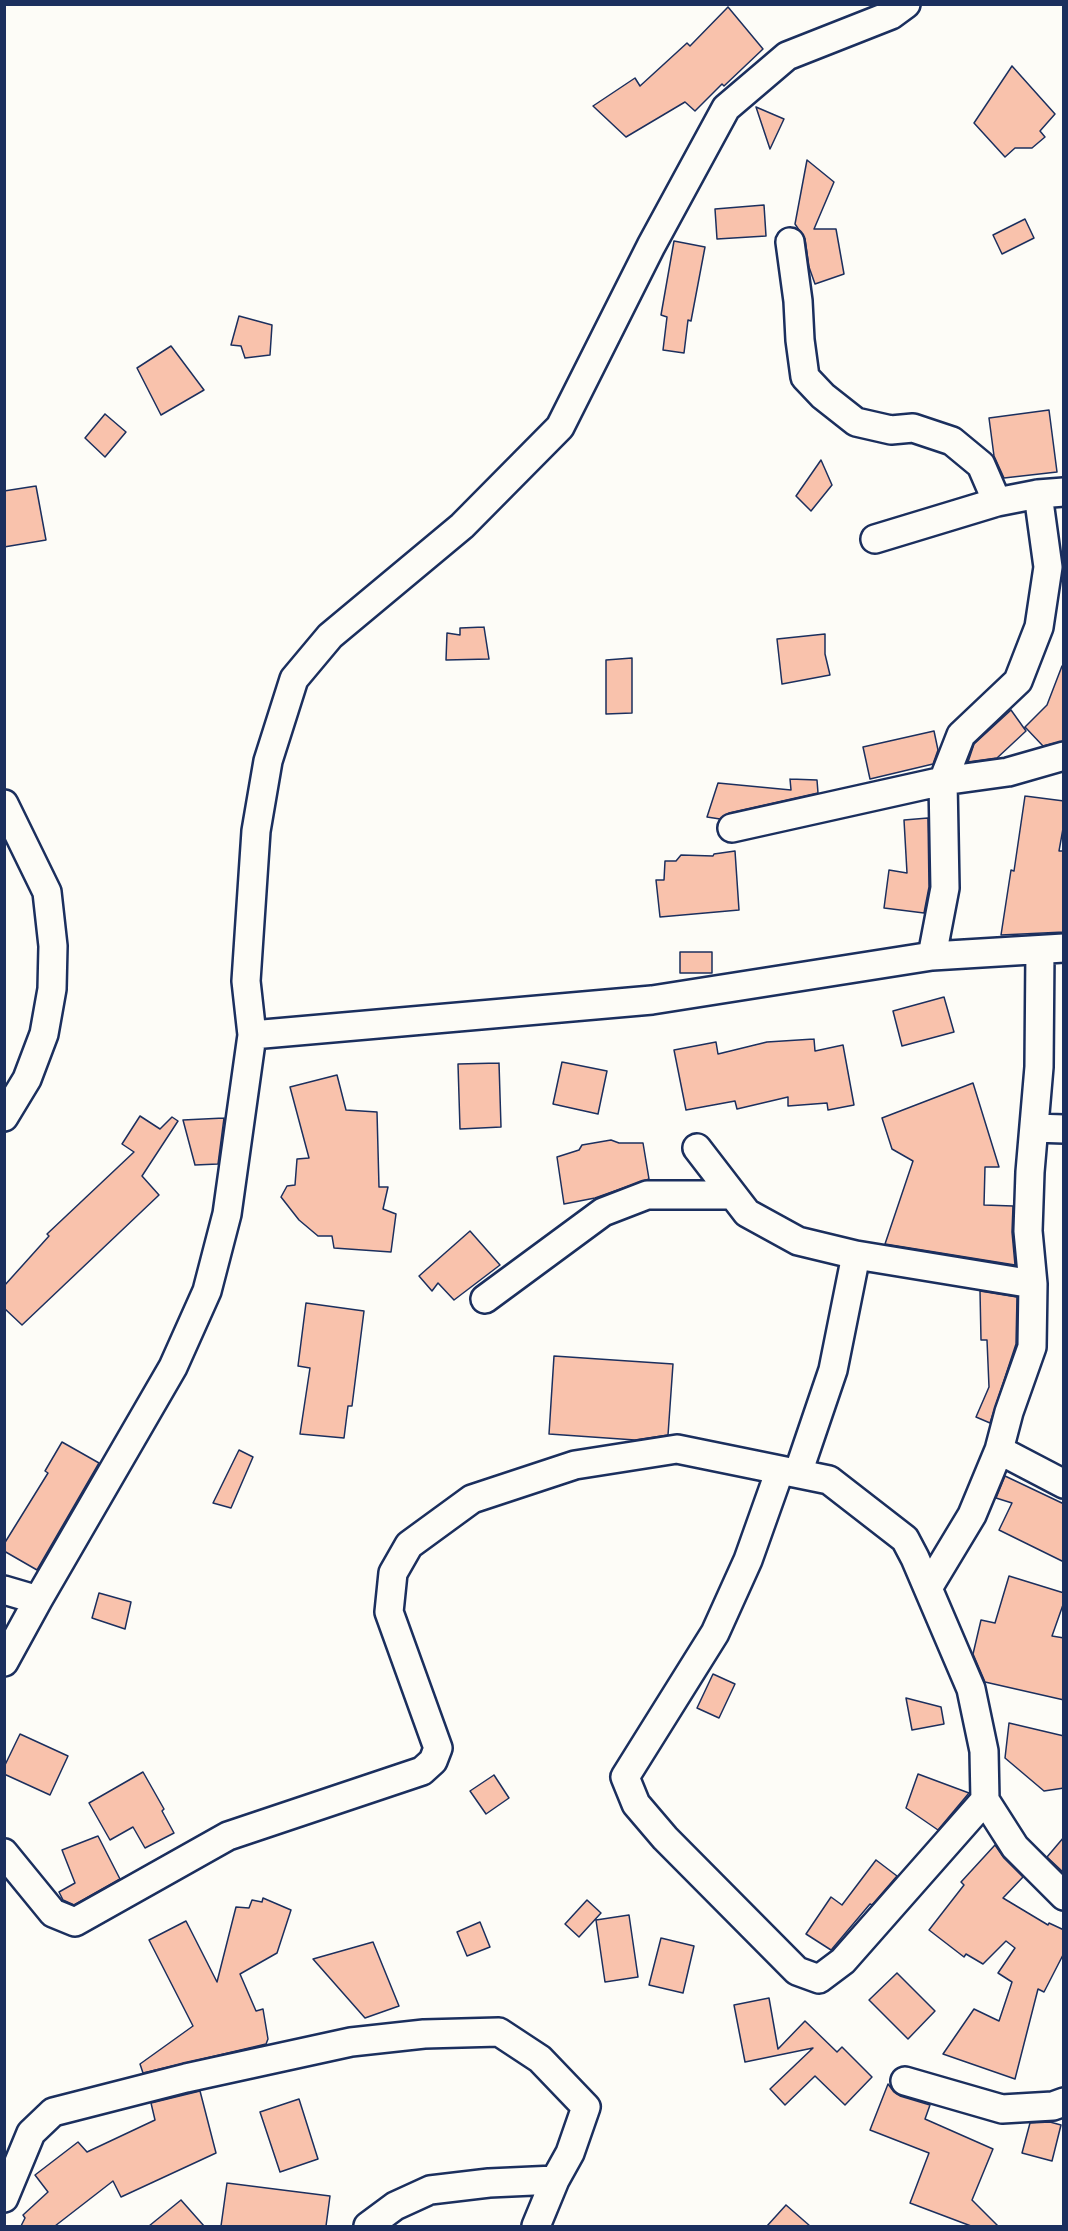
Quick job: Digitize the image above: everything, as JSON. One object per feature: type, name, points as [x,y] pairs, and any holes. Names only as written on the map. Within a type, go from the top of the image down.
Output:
[{"type":"street","points":[[4,1662],[173,1367],[207,1291],[227,1214],[252,1035],[246,981],[256,831],[268,761],[294,679],[330,636],[462,526],[560,427],[651,246],[726,108],[788,56],[891,15],[906,4]]},
{"type":"street","points":[[790,242],[805,377],[823,396],[855,422],[891,430],[913,428],[952,441],[981,465],[997,502]]},
{"type":"street","points":[[875,539],[997,502],[1051,493],[1048,567],[1040,627],[1018,681],[961,735],[943,782],[945,888],[932,956]]},
{"type":"street","points":[[732,828],[943,782],[1008,772],[1064,756]]},
{"type":"street","points":[[4,804],[47,892],[53,946],[52,989],[44,1034],[27,1079],[4,1117]]},
{"type":"street","points":[[252,1035],[652,1000],[932,956],[1052,949],[1030,1172],[1028,1231],[1033,1284],[1032,1347],[1009,1412],[999,1450],[972,1515],[928,1588]]},
{"type":"street","points":[[1034,1128],[1064,1129]]},
{"type":"street","points":[[697,1148],[747,1213],[798,1241],[856,1255],[1033,1284]]},
{"type":"street","points":[[485,1299],[603,1212],[647,1195],[732,1195]]},
{"type":"street","points":[[856,1255],[833,1370],[789,1471],[715,1633],[626,1777],[636,1804],[665,1839],[797,1971],[819,1979],[843,1961],[986,1800]]},
{"type":"street","points":[[4,1853],[53,1913],[75,1922],[228,1836],[422,1771],[432,1761],[438,1748],[389,1612],[393,1573],[409,1545],[472,1499],[575,1465],[677,1449],[829,1480],[905,1539],[971,1689],[984,1751],[986,1800],[1015,1847],[1064,1896]]},
{"type":"street","points":[[999,1450],[1064,1484]]},
{"type":"street","points":[[4,1590],[39,1600]]},
{"type":"street","points":[[4,2198],[31,2133],[53,2112],[186,2078],[351,2042],[424,2034],[499,2032],[540,2059],[586,2107],[570,2153],[555,2180],[536,2226]]},
{"type":"street","points":[[905,2081],[1002,2109],[1053,2106],[1064,2102]]},
{"type":"street","points":[[368,2226],[395,2206],[430,2190],[489,2183],[555,2180]]},
{"type":"building","points":[[728,7],[763,49],[695,111],[685,102],[626,137],[593,106],[635,78],[640,86],[687,43],[690,46]]},
{"type":"building","points":[[1012,66],[1055,114],[1040,131],[1045,137],[1032,148],[1015,148],[1005,157],[974,123]]},
{"type":"building","points":[[756,107],[784,119],[770,149]]},
{"type":"building","points":[[807,160],[834,182],[814,229],[836,229],[844,274],[815,284],[809,267],[805,239],[795,224]]},
{"type":"building","points":[[764,205],[766,236],[717,239],[715,209]]},
{"type":"building","points":[[1025,219],[1034,238],[1002,254],[993,235]]},
{"type":"building","points":[[674,241],[705,247],[691,321],[688,320],[684,353],[663,350],[667,317],[661,315]]},
{"type":"building","points":[[239,316],[272,325],[270,355],[245,358],[241,346],[231,345]]},
{"type":"building","points":[[171,346],[204,390],[161,415],[137,368]]},
{"type":"building","points":[[1049,410],[1057,472],[1004,478],[994,456],[989,418]]},
{"type":"building","points":[[105,414],[126,432],[105,457],[85,438]]},
{"type":"building","points":[[821,460],[832,485],[811,511],[796,496]]},
{"type":"building","points":[[36,486],[46,540],[4,547],[4,491]]},
{"type":"building","points":[[484,627],[489,659],[446,660],[447,633],[460,635],[460,628]]},
{"type":"building","points":[[825,634],[825,654],[830,675],[782,684],[777,639]]},
{"type":"building","points":[[632,658],[632,713],[606,714],[606,660]]},
{"type":"building","points":[[1062,666],[1064,666],[1064,741],[1043,746],[1025,727],[1047,705]]},
{"type":"building","points":[[1011,710],[1026,731],[997,758],[968,762],[974,744]]},
{"type":"building","points":[[934,731],[938,750],[933,764],[870,779],[863,747]]},
{"type":"building","points":[[790,779],[817,780],[818,793],[729,813],[720,819],[707,817],[718,783],[791,790]]},
{"type":"building","points":[[1025,796],[1064,801],[1064,823],[1059,851],[1064,851],[1064,932],[1001,935],[1011,870],[1014,871]]},
{"type":"building","points":[[928,818],[929,887],[924,913],[884,908],[889,870],[907,873],[904,820]]},
{"type":"building","points":[[735,851],[739,910],[660,917],[656,880],[664,880],[665,861],[676,861],[681,855],[713,856]]},
{"type":"building","points":[[680,952],[712,952],[712,973],[680,973]]},
{"type":"building","points":[[944,997],[954,1032],[902,1046],[893,1011]]},
{"type":"building","points":[[814,1039],[815,1051],[843,1045],[854,1105],[828,1110],[827,1103],[788,1106],[788,1097],[737,1109],[735,1101],[686,1110],[674,1050],[716,1042],[718,1054],[767,1042]]},
{"type":"building","points":[[562,1062],[607,1071],[598,1114],[553,1104]]},
{"type":"building","points":[[499,1063],[501,1127],[460,1129],[458,1064]]},
{"type":"building","points":[[337,1075],[346,1110],[377,1112],[379,1187],[388,1187],[383,1209],[396,1214],[391,1252],[334,1248],[332,1236],[318,1236],[299,1220],[281,1197],[287,1186],[295,1185],[297,1159],[309,1158],[290,1087]]},
{"type":"building","points":[[973,1083],[999,1167],[985,1167],[984,1205],[1013,1206],[1012,1232],[1015,1265],[885,1244],[913,1161],[892,1149],[882,1118]]},
{"type":"building","points":[[140,1116],[160,1129],[172,1117],[178,1121],[142,1176],[159,1195],[22,1325],[4,1308],[4,1286],[49,1236],[47,1234],[134,1152],[122,1144]]},
{"type":"building","points":[[224,1118],[218,1164],[195,1165],[183,1120]]},
{"type":"building","points":[[611,1140],[619,1143],[643,1143],[649,1179],[595,1198],[564,1204],[557,1157],[579,1150],[582,1145]]},
{"type":"building","points":[[470,1231],[500,1265],[454,1300],[438,1283],[432,1291],[419,1276]]},
{"type":"building","points":[[980,1291],[1017,1297],[1016,1344],[990,1423],[976,1417],[989,1387],[987,1340],[981,1340]]},
{"type":"building","points":[[306,1303],[364,1311],[352,1406],[348,1406],[344,1438],[300,1434],[310,1368],[298,1366]]},
{"type":"building","points":[[554,1356],[673,1364],[668,1435],[635,1440],[549,1434]]},
{"type":"building","points":[[62,1442],[99,1463],[37,1570],[4,1551],[4,1544],[48,1473],[45,1471]]},
{"type":"building","points":[[239,1450],[253,1457],[231,1508],[213,1503]]},
{"type":"building","points":[[1005,1476],[1064,1504],[1064,1562],[999,1530],[1012,1503],[996,1498]]},
{"type":"building","points":[[1009,1576],[1064,1593],[1064,1602],[1052,1636],[1064,1638],[1064,1700],[985,1682],[973,1654],[981,1620],[995,1623]]},
{"type":"building","points":[[99,1593],[131,1602],[125,1629],[92,1618]]},
{"type":"building","points":[[713,1674],[735,1684],[719,1718],[697,1708]]},
{"type":"building","points":[[906,1698],[941,1707],[944,1724],[912,1730]]},
{"type":"building","points":[[1009,1723],[1064,1736],[1064,1788],[1044,1791],[1005,1758]]},
{"type":"building","points":[[20,1734],[68,1756],[50,1795],[4,1774],[4,1767]]},
{"type":"building","points":[[143,1772],[164,1809],[162,1811],[174,1833],[145,1848],[133,1827],[110,1840],[89,1803]]},
{"type":"building","points":[[918,1774],[969,1793],[938,1830],[906,1808]]},
{"type":"building","points":[[494,1775],[509,1798],[486,1814],[470,1791]]},
{"type":"building","points":[[98,1836],[120,1879],[74,1905],[63,1900],[59,1892],[75,1883],[62,1850]]},
{"type":"building","points":[[1064,1837],[1064,1873],[1047,1857]]},
{"type":"building","points":[[995,1845],[1023,1877],[1003,1898],[1048,1925],[1049,1923],[1064,1930],[1064,1953],[1044,1992],[1038,1989],[1015,2079],[943,2054],[974,2009],[999,2021],[1012,1982],[998,1973],[1015,1948],[1006,1941],[983,1964],[966,1954],[964,1957],[929,1930],[964,1885],[961,1882]]},
{"type":"building","points":[[876,1860],[897,1876],[832,1949],[806,1934],[831,1897],[842,1905]]},
{"type":"building","points":[[263,1898],[291,1910],[277,1953],[240,1974],[256,2011],[263,2009],[268,2039],[266,2044],[143,2073],[140,2064],[193,2026],[149,1940],[186,1921],[217,1982],[236,1907],[249,1908],[252,1900],[262,1902]]},
{"type":"building","points":[[587,1900],[601,1913],[579,1937],[565,1924]]},
{"type":"building","points":[[629,1915],[638,1977],[605,1982],[596,1920]]},
{"type":"building","points":[[480,1922],[490,1947],[467,1956],[457,1932]]},
{"type":"building","points":[[661,1938],[694,1946],[683,1993],[649,1985]]},
{"type":"building","points":[[373,1942],[399,2006],[365,2018],[313,1959]]},
{"type":"building","points":[[897,1973],[935,2011],[908,2039],[869,2000]]},
{"type":"building","points":[[769,1998],[778,2049],[805,2021],[837,2052],[842,2047],[872,2077],[845,2105],[815,2076],[785,2105],[770,2089],[813,2048],[745,2062],[734,2005]]},
{"type":"building","points":[[888,2084],[900,2096],[930,2105],[925,2119],[993,2149],[972,2200],[998,2226],[971,2226],[910,2203],[929,2153],[870,2130]]},
{"type":"building","points":[[200,2091],[216,2153],[121,2197],[113,2181],[55,2226],[21,2226],[25,2218],[23,2215],[48,2192],[35,2175],[78,2142],[87,2152],[155,2120],[151,2103]]},
{"type":"building","points":[[299,2099],[318,2159],[280,2172],[260,2112]]},
{"type":"building","points":[[1050,2122],[1061,2125],[1052,2161],[1022,2153],[1030,2123]]},
{"type":"building","points":[[227,2183],[330,2196],[326,2226],[221,2226]]},
{"type":"building","points":[[181,2200],[204,2226],[149,2226]]},
{"type":"building","points":[[786,2205],[810,2226],[767,2226]]}]
